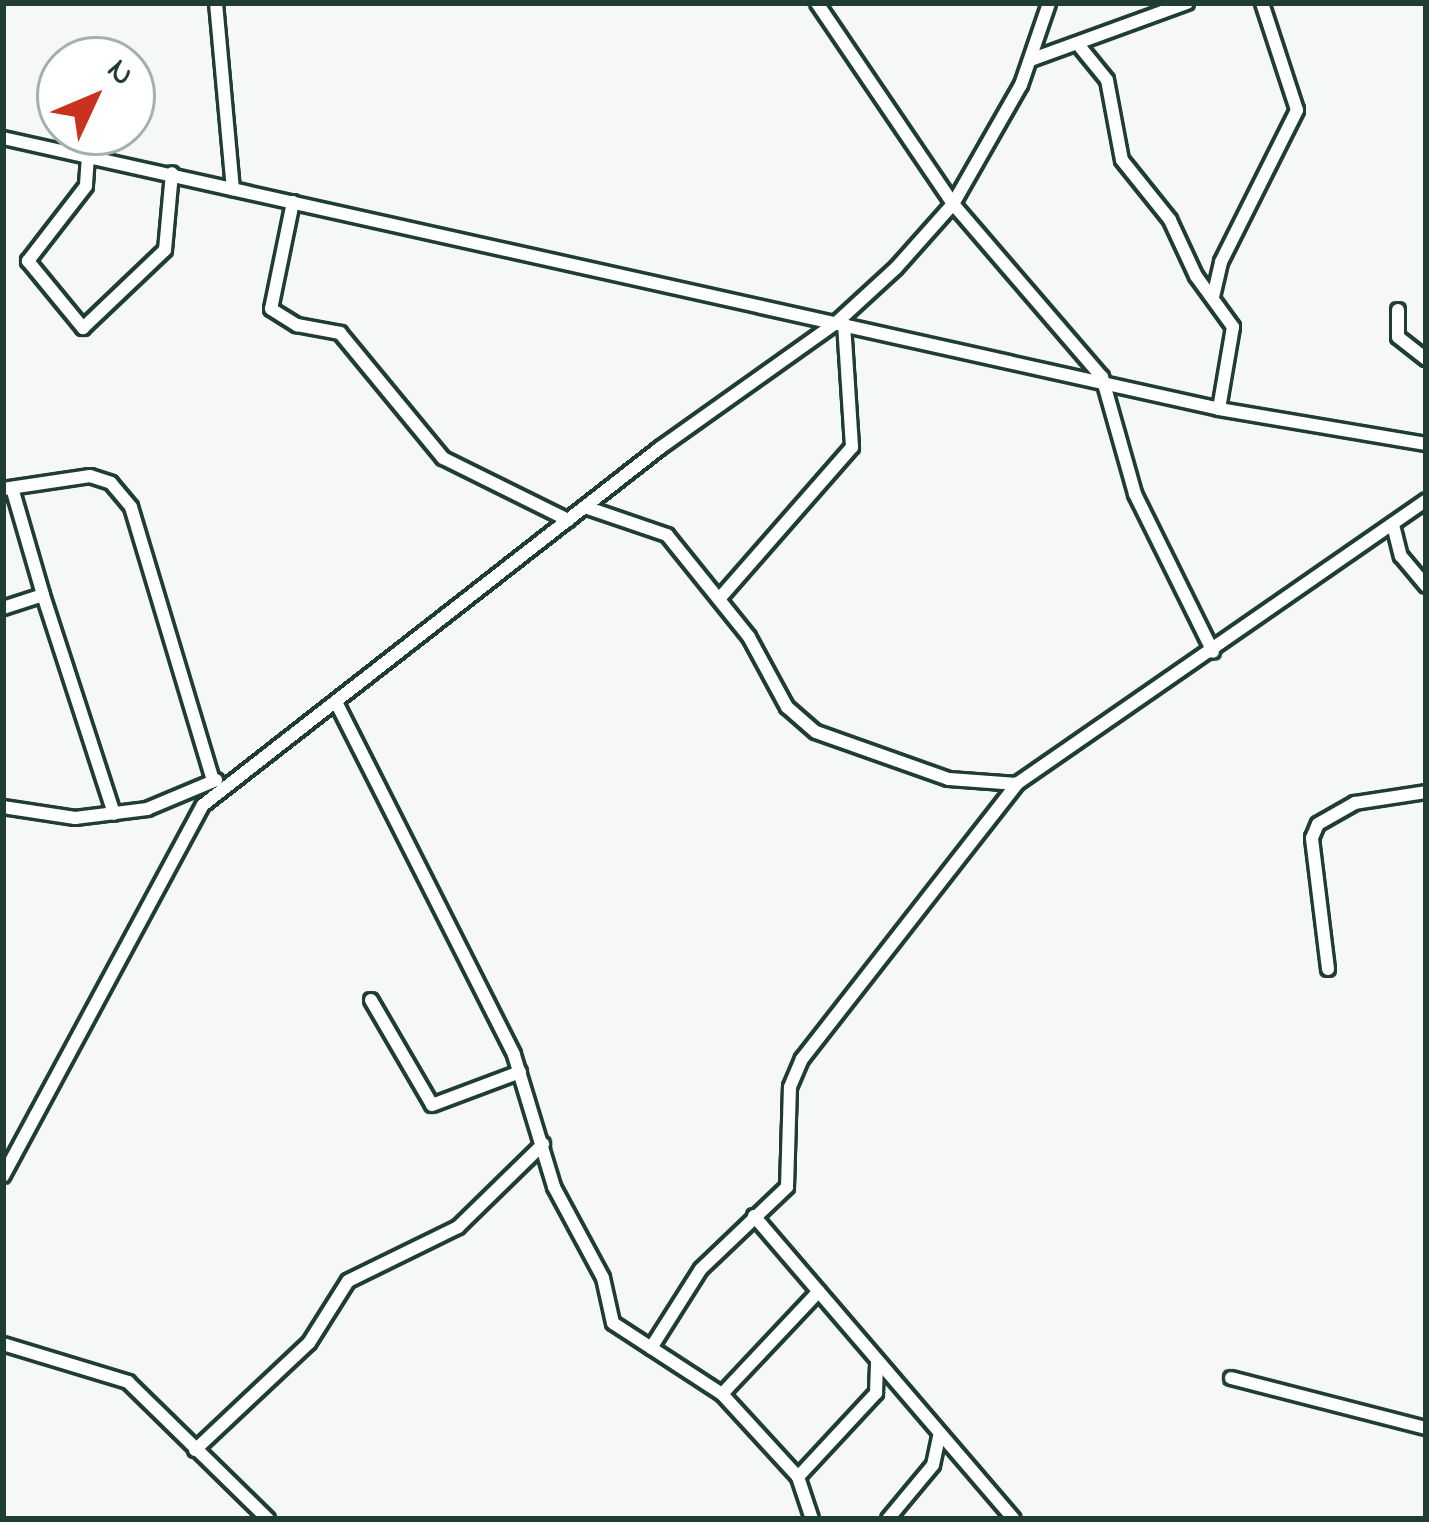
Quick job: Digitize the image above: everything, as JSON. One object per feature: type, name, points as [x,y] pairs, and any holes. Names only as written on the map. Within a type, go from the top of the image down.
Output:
[{"type":"street","points":[[216,3],[233,189]]},
{"type":"street","points":[[817,3],[952,204],[1102,377],[1135,494],[1213,652]]},
{"type":"street","points":[[3,1176],[180,837],[237,775],[337,704],[585,506],[840,324],[952,204],[1033,59],[1049,3]]},
{"type":"street","points":[[1033,59],[1081,48],[1187,3]]},
{"type":"street","points":[[1213,297],[1221,262],[1297,110],[1262,3]]},
{"type":"street","points":[[1081,48],[1107,80],[1121,160],[1170,220],[1233,327],[1219,409]]},
{"type":"street","points":[[3,138],[36,145]]},
{"type":"street","points":[[172,173],[165,250],[83,328],[28,261],[81,194],[88,156],[172,173],[840,324],[1102,377],[1219,409],[1426,444]]},
{"type":"street","points":[[293,202],[271,309],[297,325],[340,333],[443,458],[568,520]]},
{"type":"street","points":[[1398,310],[1398,337],[1426,358]]},
{"type":"street","points":[[719,599],[852,447],[840,324]]},
{"type":"street","points":[[114,814],[7,488],[90,476],[111,483],[131,507],[213,781]]},
{"type":"street","points":[[652,1348],[701,1269],[787,1187],[790,1088],[802,1059],[1018,784],[1426,500]]},
{"type":"street","points":[[585,506],[667,535],[719,599],[787,707],[816,732],[949,779],[1018,784]]},
{"type":"street","points":[[1393,525],[1401,556],[1426,586]]},
{"type":"street","points":[[3,608],[43,595]]},
{"type":"street","points":[[337,704],[520,1072],[554,1187],[602,1277],[613,1323],[722,1394],[798,1477],[812,1519]]},
{"type":"street","points":[[3,807],[75,818],[114,814],[147,809],[237,775]]},
{"type":"street","points":[[1328,969],[1312,838],[1318,824],[1355,803],[1426,792]]},
{"type":"street","points":[[370,1000],[432,1105],[520,1072]]},
{"type":"street","points":[[195,1450],[309,1342],[348,1282],[458,1227],[543,1144]]},
{"type":"street","points":[[754,1216],[1014,1519]]},
{"type":"street","points":[[722,1394],[819,1291]]},
{"type":"street","points":[[3,1344],[128,1382],[268,1519]]},
{"type":"street","points":[[798,1477],[876,1394],[876,1358]]},
{"type":"street","points":[[1231,1378],[1426,1428]]},
{"type":"street","points":[[888,1519],[933,1465],[939,1436]]}]
